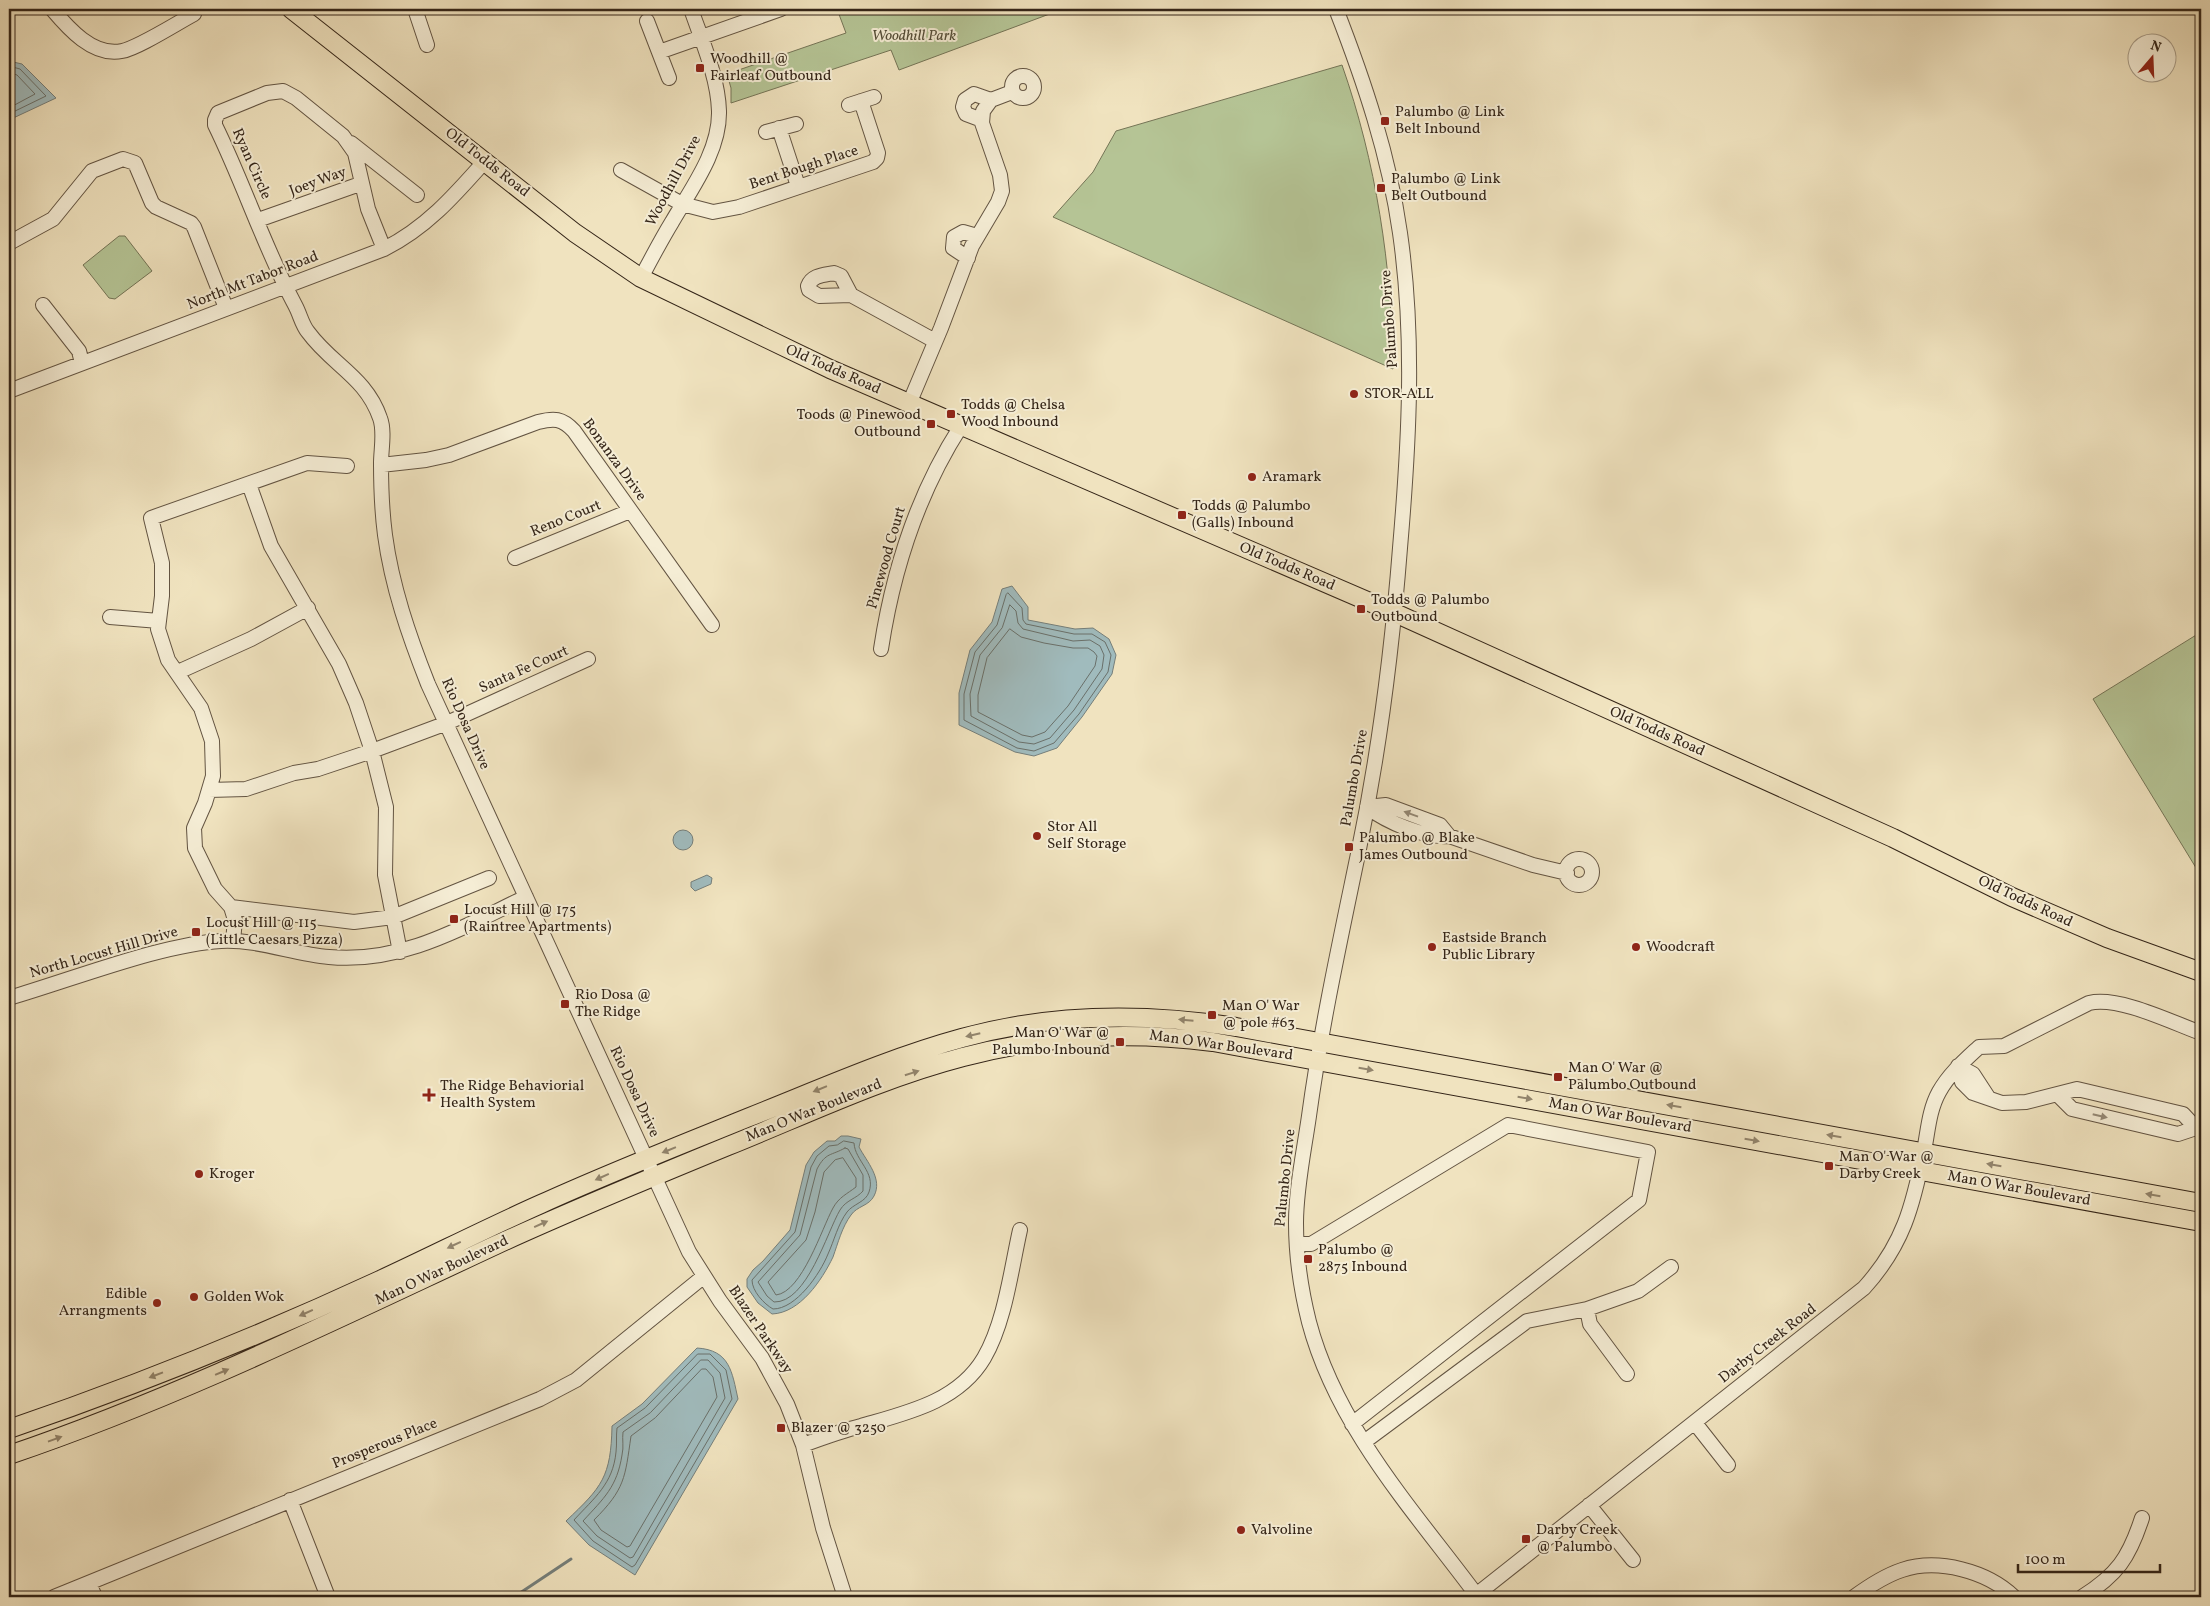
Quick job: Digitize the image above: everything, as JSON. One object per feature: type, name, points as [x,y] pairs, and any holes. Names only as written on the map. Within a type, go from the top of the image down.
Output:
[{"type":"main road","name":"Old Todds Road","points":[[291,9],[575,233],[641,278],[830,369],[1395,613],[1884,834],[2012,897],[2106,938],[2201,972]]},
{"type":"main road","name":"Man O War Boulevard","points":[[9,1429],[146,1379],[258,1335],[539,1205],[647,1159],[898,1058],[966,1037],[1028,1024],[1091,1017],[1157,1018],[1210,1023],[2201,1203]]},
{"type":"main road","name":"Man O War Boulevard","points":[[9,1454],[129,1411],[240,1364],[514,1236],[655,1176],[900,1077],[960,1058],[1020,1044],[1099,1035],[1142,1035],[1213,1042],[2201,1222]]},
{"type":"street","points":[[52,9],[86,42],[111,51],[122,51],[194,14]]},
{"type":"street","points":[[415,9],[427,44]]},
{"type":"street","name":"Woodhill Drive","points":[[641,278],[707,158],[718,126],[719,112],[716,84],[691,9]]},
{"type":"street","points":[[659,52],[781,9]]},
{"type":"street","name":"Palumbo Drive","points":[[1336,9],[1362,79],[1386,161],[1399,231],[1408,305],[1410,375],[1408,450],[1395,613],[1383,705],[1367,807],[1318,1060],[1296,1211],[1297,1244],[1302,1293],[1314,1340],[1352,1424],[1477,1596]]},
{"type":"street","points":[[647,20],[669,78]]},
{"type":"street","name":"Ryan Circle","points":[[284,286],[258,220],[215,125],[218,113],[267,93],[283,91],[296,98],[417,195]]},
{"type":"street","points":[[909,404],[977,236],[998,202],[1002,184],[982,120],[985,107],[991,100],[1012,92]]},
{"type":"street","points":[[982,120],[966,114],[963,107],[965,100],[974,94],[991,100]]},
{"type":"street","name":"Bent Bough Place","points":[[620,170],[682,204],[704,211],[723,211],[866,165],[877,158],[877,145],[855,103],[874,97]]},
{"type":"street","points":[[796,124],[773,130],[798,186]]},
{"type":"street","points":[[348,141],[354,153],[360,184],[384,249]]},
{"type":"street","points":[[9,243],[53,219],[92,171],[123,158],[130,160],[135,164],[152,203],[156,207],[191,223],[194,227],[226,308]]},
{"type":"street","name":"North Mt Tabor Road","points":[[9,391],[384,249],[400,241],[435,216],[484,161]]},
{"type":"street","name":"Joey Way","points":[[258,220],[360,184]]},
{"type":"street","points":[[968,258],[956,251],[953,244],[954,237],[963,232],[977,236]]},
{"type":"street","name":"Rio Dosa Drive","points":[[284,286],[307,332],[330,356],[360,382],[373,400],[381,421],[381,465],[385,534],[401,610],[428,684],[655,1176]]},
{"type":"street","points":[[851,295],[935,341]]},
{"type":"street","points":[[43,305],[79,351],[82,363]]},
{"type":"street","name":"Bonanza Drive","points":[[381,465],[426,460],[449,454],[553,418],[561,420],[574,431],[712,625]]},
{"type":"street","name":"Pinewood Court","points":[[881,648],[884,628],[908,535],[933,474],[961,426]]},
{"type":"street","points":[[233,941],[235,920],[231,907],[215,889],[195,848],[194,828],[213,776],[212,741],[200,708],[178,672],[168,660],[158,629],[162,596],[162,563],[150,518],[308,463],[347,466]]},
{"type":"street","points":[[249,484],[271,546],[339,664],[356,703],[372,751],[386,807],[385,875],[400,952]]},
{"type":"street","name":"Reno Court","points":[[515,558],[630,511]]},
{"type":"street","points":[[178,672],[251,639],[308,608]]},
{"type":"street","points":[[110,617],[159,621]]},
{"type":"street","name":"Santa Fe Court","points":[[209,790],[246,789],[294,773],[318,769],[372,751],[447,723],[588,659]]},
{"type":"street","points":[[1367,807],[1386,805],[1440,825],[1449,836],[1533,865],[1567,873]]},
{"type":"street","points":[[231,907],[354,922],[393,917],[489,878]]},
{"type":"street","name":"North Locust Hill Drive","points":[[9,998],[112,964],[175,947],[206,942],[233,941],[347,958],[400,952],[443,936],[526,897]]},
{"type":"street","name":"Darby Creek Road","points":[[1477,1596],[1589,1505],[1851,1300],[1878,1273],[1890,1256],[1904,1227],[1924,1152],[1934,1104],[1949,1076],[1979,1047],[2004,1046],[2089,1003],[2100,1001],[2132,1008],[2201,1033]]},
{"type":"street","points":[[1958,1066],[1962,1082],[1972,1093],[2002,1103],[2015,1104],[2058,1095],[2077,1088],[2183,1114],[2199,1128]]},
{"type":"street","points":[[2058,1095],[2072,1109],[2121,1121],[2178,1134],[2199,1128]]},
{"type":"street","points":[[2121,1121],[2126,1100]]},
{"type":"street","points":[[1297,1244],[1311,1244],[1508,1125],[1648,1152],[1639,1200],[1352,1424]]},
{"type":"street","name":"Blazer Parkway","points":[[655,1176],[680,1233],[704,1277],[771,1372],[787,1404],[803,1445],[823,1528],[844,1597]]},
{"type":"street","points":[[803,1445],[920,1408],[947,1394],[971,1374],[984,1358],[997,1326],[1003,1308],[1020,1230]]},
{"type":"street","points":[[1364,1442],[1527,1321],[1587,1309],[1638,1291],[1671,1267]]},
{"type":"street","name":"Prosperous Place","points":[[54,1597],[540,1399],[576,1380],[704,1277]]},
{"type":"street","points":[[1587,1309],[1590,1324],[1627,1374]]},
{"type":"street","points":[[1695,1423],[1728,1465]]},
{"type":"street","points":[[290,1500],[328,1597]]},
{"type":"street","points":[[1589,1505],[1633,1560]]},
{"type":"street","points":[[2082,1597],[2108,1579],[2125,1560],[2134,1542],[2142,1518]]},
{"type":"street","points":[[1854,1597],[1881,1579],[1903,1570],[1925,1566],[1966,1570],[1985,1578],[2014,1597]]},
{"type":"street","points":[[89,1583],[95,1597]]},
{"type":"green space","name":"Woodhill Park","points":[[837,9],[1063,9],[899,70],[891,50],[731,103],[731,88],[727,74],[846,33]]},
{"type":"green space","points":[[1342,65],[1364,139],[1380,215],[1389,292],[1393,369],[1053,217],[1093,172],[1116,131]]},
{"type":"green space","points":[[119,236],[125,236],[152,271],[115,299],[109,298],[83,265]]},
{"type":"green space","points":[[2201,632],[2201,876],[2093,699]]},
{"type":"water","points":[[9,61],[22,64],[56,98],[9,120]]},
{"type":"water","points":[[1012,586],[1028,607],[1028,620],[1075,629],[1093,628],[1109,639],[1116,655],[1112,674],[1082,717],[1057,748],[1034,756],[1015,752],[959,725],[959,693],[970,650],[992,622],[1002,589]]},
{"type":"water","points":[[683,830],[690,833],[693,840],[690,847],[683,850],[676,847],[673,840],[676,833]]},
{"type":"water","points":[[707,875],[712,878],[711,884],[695,891],[691,887],[691,882]]},
{"type":"water","points":[[841,1136],[861,1139],[859,1147],[873,1171],[877,1183],[874,1196],[869,1202],[856,1210],[848,1220],[833,1257],[809,1294],[792,1308],[772,1314],[758,1303],[747,1287],[747,1279],[790,1230],[806,1165],[814,1152],[827,1141],[835,1141]]},
{"type":"water","points":[[697,1348],[716,1353],[728,1364],[738,1399],[635,1575],[589,1545],[566,1521],[588,1499],[602,1480],[609,1458],[612,1426],[642,1404]]},
{"type":"waterway","points":[[514,1597],[571,1559]]},
{"type":"place","name":"Woodhill @ Fairleaf Outbound","points":[[700,68]]},
{"type":"place","name":"Palumbo @ Link Belt Inbound","points":[[1385,121]]},
{"type":"place","name":"Palumbo @ Link Belt Outbound","points":[[1381,188]]},
{"type":"place","name":"STOR-ALL","points":[[1354,394]]},
{"type":"place","name":"Todds @ Chelsa Wood Inbound","points":[[951,414]]},
{"type":"place","name":"Toods @ Pinewood Outbound","points":[[931,424]]},
{"type":"place","name":"Aramark","points":[[1252,477]]},
{"type":"place","name":"Todds @ Palumbo (Galls) Inbound","points":[[1182,515]]},
{"type":"place","name":"Todds @ Palumbo Outbound","points":[[1361,609]]},
{"type":"place","name":"Stor All Self Storage","points":[[1037,836]]},
{"type":"place","name":"Palumbo @ Blake James Outbound","points":[[1349,847]]},
{"type":"place","name":"Locust Hill @ 175 (Raintree Apartments)","points":[[454,919]]},
{"type":"place","name":"Locust Hill @ 115 (Little Caesars Pizza)","points":[[196,932]]},
{"type":"place","name":"Eastside Branch Public Library","points":[[1432,947]]},
{"type":"place","name":"Woodcraft","points":[[1636,947]]},
{"type":"place","name":"Rio Dosa @ The Ridge","points":[[565,1004]]},
{"type":"place","name":"Man O' War @ pole #63","points":[[1212,1015]]},
{"type":"place","name":"Man O' War @ Palumbo Inbound","points":[[1120,1042]]},
{"type":"place","name":"Man O' War @ Palumbo Outbound","points":[[1558,1077]]},
{"type":"place","name":"The Ridge Behaviorial Health System","points":[[429,1095]]},
{"type":"place","name":"Man O' War @ Darby Creek","points":[[1829,1166]]},
{"type":"place","name":"Kroger","points":[[199,1174]]},
{"type":"place","name":"Palumbo @ 2875 Inbound","points":[[1308,1259]]},
{"type":"place","name":"Golden Wok","points":[[194,1297]]},
{"type":"place","name":"Edible Arrangments","points":[[157,1303]]},
{"type":"place","name":"Blazer @ 3250","points":[[781,1428]]},
{"type":"place","name":"Valvoline","points":[[1241,1530]]},
{"type":"place","name":"Darby Creek @ Palumbo","points":[[1526,1539]]}]
